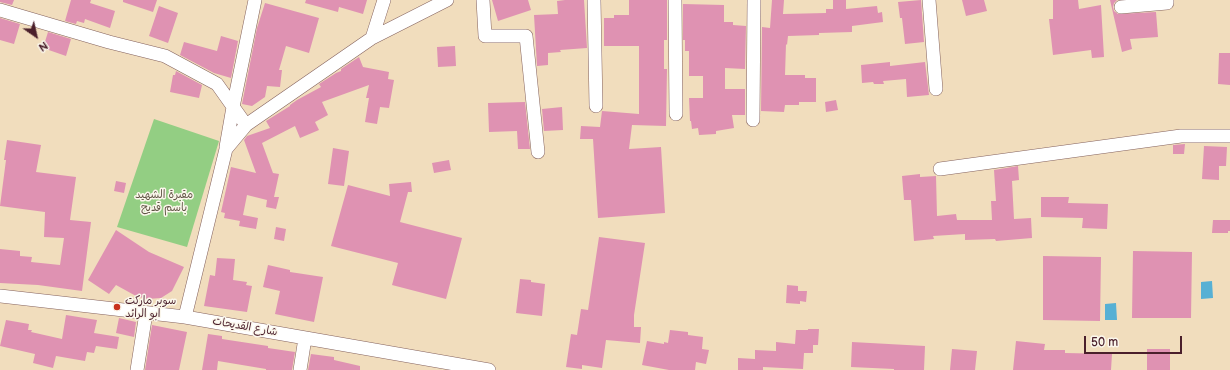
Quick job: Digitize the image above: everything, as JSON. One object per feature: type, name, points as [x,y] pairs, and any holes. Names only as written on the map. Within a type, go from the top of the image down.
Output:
[{"type":"street","points":[[186,317],[226,149],[254,0]]},
{"type":"street","points":[[372,38],[384,0]]},
{"type":"street","points":[[226,149],[246,125],[372,38],[447,0]]},
{"type":"street","points":[[483,0],[485,36],[526,36],[538,152]]},
{"type":"street","points":[[594,0],[596,106]]},
{"type":"street","points":[[675,0],[676,114]]},
{"type":"street","points":[[753,120],[754,0]]},
{"type":"street","points":[[929,0],[936,89]]},
{"type":"street","points":[[1121,7],[1167,3],[1167,0]]},
{"type":"street","points":[[0,10],[109,42],[165,56],[217,84],[246,125]]},
{"type":"street","points":[[940,169],[1181,136],[1230,136]]},
{"type":"street","name":"شارع القديحات","points":[[0,296],[186,317],[460,367],[489,370]]},
{"type":"street","points":[[137,370],[146,313]]},
{"type":"street","points":[[300,370],[305,338]]},
{"type":"green space","name":"مقبرة الشهيد باسم قديح","points":[[154,119],[219,141],[187,247],[117,227]]},
{"type":"water","points":[[1212,281],[1213,298],[1201,299],[1201,282]]},
{"type":"water","points":[[1116,303],[1117,320],[1105,320],[1105,304]]},
{"type":"building","points":[[0,0],[14,0],[12,5],[0,2]]},
{"type":"building","points":[[71,0],[91,0],[90,3],[115,11],[110,28],[85,19],[84,23],[77,21],[76,24],[65,21]]},
{"type":"building","points":[[123,0],[157,0],[153,12],[123,2]]},
{"type":"building","points":[[306,0],[367,0],[363,14],[339,7],[338,12],[305,3]]},
{"type":"building","points":[[492,0],[528,0],[531,10],[498,21]]},
{"type":"building","points":[[584,0],[587,48],[560,50],[561,52],[548,53],[548,65],[537,66],[534,15],[558,14],[557,1]]},
{"type":"building","points":[[629,0],[667,0],[667,40],[664,40],[664,69],[667,69],[666,126],[632,125],[629,149],[661,147],[665,213],[598,218],[593,139],[580,139],[581,126],[600,127],[602,111],[639,114],[639,46],[604,46],[604,18],[614,18],[614,15],[629,15]]},
{"type":"building","points":[[772,0],[784,0],[783,14],[826,13],[826,9],[833,9],[833,0],[846,0],[846,9],[877,6],[878,13],[882,12],[883,22],[852,26],[852,32],[788,36],[787,45],[786,44],[785,75],[805,75],[805,78],[816,78],[816,102],[799,102],[799,105],[785,105],[784,112],[761,111],[762,27],[770,28]]},
{"type":"building","points":[[921,0],[924,42],[905,44],[902,18],[900,18],[898,2]]},
{"type":"building","points":[[962,0],[984,0],[987,11],[966,16]]},
{"type":"building","points":[[1053,0],[1078,0],[1079,9],[1101,5],[1104,57],[1092,58],[1091,50],[1053,55],[1049,19],[1053,19]]},
{"type":"building","points":[[1110,0],[1117,0],[1113,7],[1114,11],[1118,14],[1156,12],[1158,37],[1130,39],[1132,49],[1122,52]]},
{"type":"building","points":[[265,3],[319,18],[309,53],[286,46],[279,70],[282,70],[280,87],[267,86],[265,97],[252,106],[242,104],[257,28]]},
{"type":"building","points":[[683,4],[724,5],[724,22],[733,22],[733,25],[746,26],[745,69],[725,68],[725,89],[745,89],[745,115],[732,115],[734,128],[716,131],[716,134],[699,135],[698,128],[692,129],[690,121],[689,98],[703,98],[703,76],[689,76],[689,51],[685,51],[685,40],[683,40]]},
{"type":"building","points":[[159,6],[178,13],[168,43],[149,36]]},
{"type":"building","points":[[0,18],[20,24],[14,44],[0,40]]},
{"type":"building","points":[[48,32],[71,39],[66,56],[43,48]]},
{"type":"building","points":[[221,36],[238,41],[231,78],[214,73],[180,55],[184,42],[217,51]]},
{"type":"building","points":[[455,46],[456,66],[438,67],[437,47]]},
{"type":"building","points":[[1219,53],[1230,53],[1230,85],[1218,84]]},
{"type":"building","points":[[359,57],[363,67],[389,72],[388,79],[394,80],[389,108],[380,107],[377,124],[365,122],[369,98],[366,98],[369,85],[322,102],[328,115],[315,122],[319,130],[300,138],[295,126],[262,143],[273,173],[279,174],[274,197],[279,197],[276,209],[266,207],[267,200],[247,195],[243,215],[258,218],[256,229],[239,226],[240,221],[224,218],[225,213],[221,212],[231,167],[256,173],[244,140],[247,136],[270,128],[266,121],[297,100],[321,87],[319,84],[341,71],[341,69]]},
{"type":"building","points":[[890,62],[890,66],[925,62],[929,95],[907,97],[906,79],[883,81],[884,84],[874,84],[873,82],[862,83],[861,65]]},
{"type":"building","points":[[176,71],[202,85],[199,98],[170,92],[173,75],[175,75]]},
{"type":"building","points":[[836,100],[838,110],[826,112],[825,102]]},
{"type":"building","points":[[525,102],[530,149],[518,149],[517,131],[489,132],[488,103]]},
{"type":"building","points":[[562,107],[563,130],[544,131],[542,109]]},
{"type":"building","points":[[7,140],[41,145],[36,172],[76,177],[70,220],[91,222],[82,291],[38,285],[0,283],[0,249],[20,251],[20,256],[32,257],[31,262],[60,265],[64,238],[44,237],[45,212],[0,206]]},
{"type":"building","points":[[1185,144],[1184,154],[1173,154],[1173,145]]},
{"type":"building","points":[[1204,146],[1227,147],[1226,166],[1219,166],[1219,180],[1202,179]]},
{"type":"building","points":[[333,148],[349,151],[344,186],[328,184]]},
{"type":"building","points":[[449,160],[451,170],[434,173],[432,163]]},
{"type":"building","points":[[1018,166],[1019,180],[1012,181],[1014,219],[1031,218],[1032,238],[996,241],[995,239],[965,240],[965,234],[933,236],[934,239],[914,241],[911,200],[904,200],[902,176],[920,174],[920,177],[936,176],[937,216],[956,214],[957,220],[992,220],[991,201],[996,201],[994,170]]},
{"type":"building","points":[[116,181],[126,183],[124,193],[114,191]]},
{"type":"building","points":[[411,182],[412,192],[408,192],[400,222],[462,238],[446,299],[392,285],[398,263],[331,246],[348,185],[390,196],[389,184]]},
{"type":"building","points":[[1041,197],[1069,197],[1068,203],[1108,204],[1107,229],[1082,228],[1083,218],[1041,217]]},
{"type":"building","points":[[1213,220],[1230,220],[1230,231],[1228,231],[1228,233],[1212,233]]},
{"type":"building","points":[[276,227],[286,229],[284,241],[274,239]]},
{"type":"building","points":[[116,230],[149,252],[184,267],[172,291],[161,298],[147,299],[136,296],[116,285],[109,294],[88,280]]},
{"type":"building","points":[[599,237],[645,243],[634,315],[634,327],[641,327],[640,343],[606,340],[602,368],[582,365],[582,369],[566,367],[571,334],[577,335],[581,309],[588,310]]},
{"type":"building","points":[[1133,251],[1192,252],[1191,318],[1132,318]]},
{"type":"building","points":[[1043,256],[1101,257],[1100,321],[1043,320]]},
{"type":"building","points":[[217,258],[235,259],[233,280],[247,282],[246,285],[252,286],[247,312],[204,306],[210,275],[215,276]]},
{"type":"building","points":[[268,265],[290,270],[290,272],[323,277],[314,322],[275,314],[280,291],[263,287]]},
{"type":"building","points":[[520,279],[545,284],[542,316],[516,313]]},
{"type":"building","points":[[787,285],[798,286],[798,291],[807,291],[806,302],[800,301],[800,304],[786,303]]},
{"type":"building","points":[[66,315],[97,320],[94,333],[119,337],[117,349],[96,346],[94,353],[87,352],[85,361],[56,356],[53,368],[33,363],[35,354],[0,346],[6,320],[29,324],[28,330],[32,330],[31,332],[62,339]]},
{"type":"building","points":[[119,318],[136,322],[134,337],[116,333]]},
{"type":"building","points":[[152,325],[187,332],[179,370],[145,370]]},
{"type":"building","points":[[819,329],[818,345],[813,345],[813,353],[804,353],[803,369],[763,367],[763,370],[738,370],[738,358],[755,359],[755,350],[776,351],[776,342],[795,344],[796,330]]},
{"type":"building","points":[[670,330],[688,332],[688,335],[703,337],[702,349],[709,350],[706,364],[696,362],[695,370],[669,370],[642,365],[647,341],[664,344],[664,342],[668,343]]},
{"type":"building","points":[[208,334],[222,336],[222,339],[295,352],[292,370],[266,370],[218,361],[217,370],[202,370]]},
{"type":"building","points":[[1016,341],[1045,344],[1044,350],[1065,350],[1065,353],[1112,354],[1111,370],[1013,370]]},
{"type":"building","points":[[852,342],[925,346],[924,370],[894,370],[851,367]]},
{"type":"building","points":[[952,349],[977,351],[975,370],[950,370]]},
{"type":"building","points":[[1147,349],[1170,349],[1170,370],[1147,370]]},
{"type":"building","points":[[311,354],[334,357],[334,360],[360,366],[360,370],[308,370]]},
{"type":"place","name":"سوبر ماركت ابو الرائد","points":[[117,307]]}]
